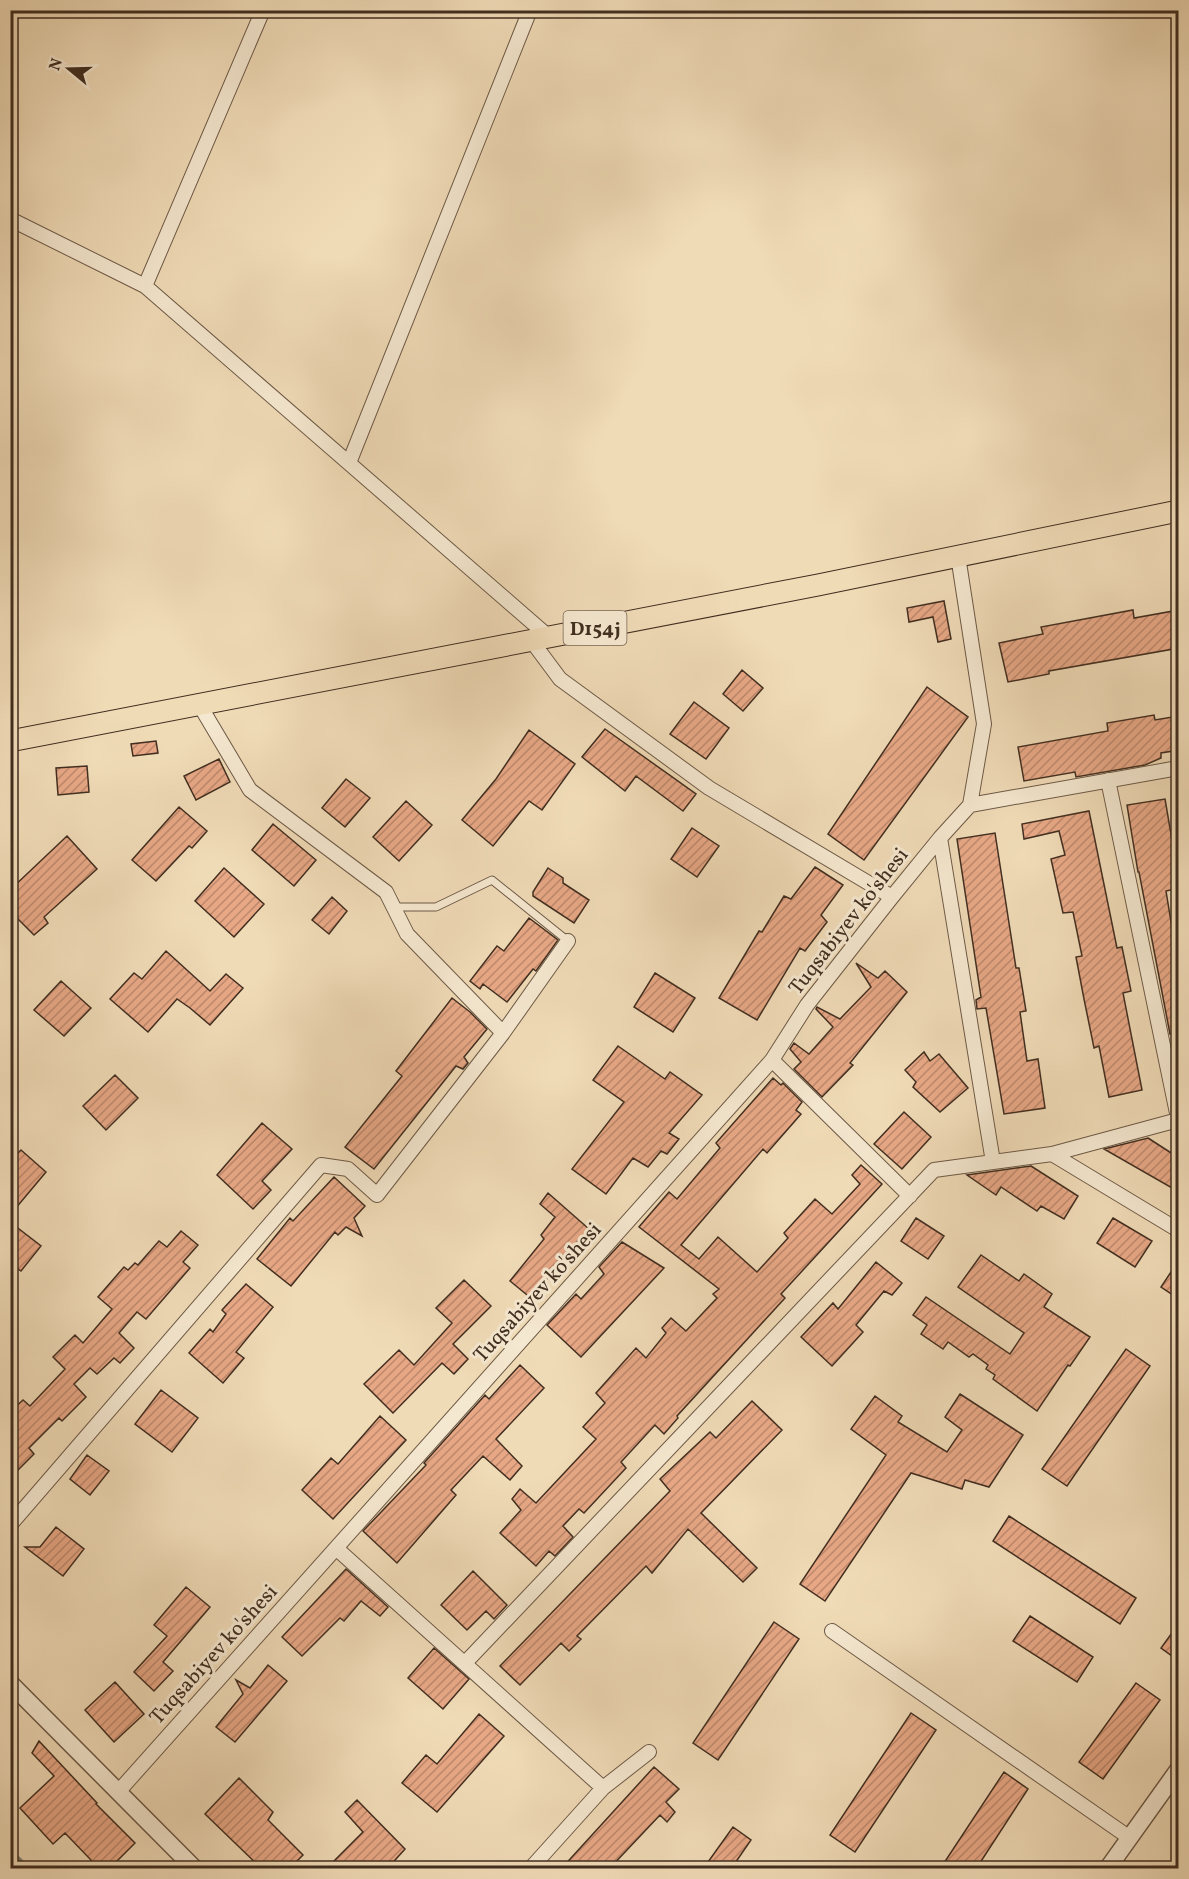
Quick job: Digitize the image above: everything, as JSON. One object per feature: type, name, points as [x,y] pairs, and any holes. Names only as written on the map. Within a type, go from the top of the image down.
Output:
[{"type":"main road","name":"D154j","points":[[10,741],[1179,511]]},
{"type":"street","points":[[145,286],[263,10]]},
{"type":"street","points":[[349,463],[530,10]]},
{"type":"street","points":[[10,219],[145,286],[349,463],[540,638],[560,679],[709,788],[891,897]]},
{"type":"street","points":[[958,556],[984,724],[970,805],[1179,768]]},
{"type":"street","points":[[200,704],[250,790],[386,892],[407,934],[504,1033]]},
{"type":"street","points":[[465,1663],[934,1170],[1052,1154],[1179,1119],[1108,780]]},
{"type":"street","name":"Tuqsabiyev ko'shesi","points":[[118,1792],[772,1060],[807,1005],[891,897],[970,805]]},
{"type":"street","points":[[940,838],[993,1162]]},
{"type":"street","points":[[10,1525],[321,1165],[348,1169],[377,1195],[504,1033],[568,941]]},
{"type":"street","points":[[772,1060],[910,1196]]},
{"type":"street","points":[[1052,1154],[1179,1230]]},
{"type":"street","points":[[337,1549],[603,1788]]},
{"type":"street","points":[[832,1631],[1130,1838]]},
{"type":"street","points":[[10,1683],[194,1869]]},
{"type":"street","points":[[531,1869],[603,1788],[649,1752]]},
{"type":"street","points":[[1108,1869],[1179,1770]]},
{"type":"lane","points":[[394,907],[436,907],[492,880],[568,941]]},
{"type":"building","points":[[944,601],[951,639],[938,642],[933,617],[909,622],[907,608]]},
{"type":"building","points":[[1133,610],[1134,618],[1179,610],[1179,648],[1049,671],[1049,674],[1008,682],[999,643],[1043,634],[1041,627]]},
{"type":"building","points":[[742,670],[763,688],[743,711],[723,694]]},
{"type":"building","points":[[927,687],[968,717],[864,860],[828,834]]},
{"type":"building","points":[[694,702],[729,728],[706,759],[670,734]]},
{"type":"building","points":[[1154,715],[1155,720],[1179,716],[1179,750],[1161,753],[1161,758],[1145,765],[1076,777],[1075,772],[1024,781],[1018,747],[1108,731],[1107,723]]},
{"type":"building","points":[[605,729],[696,794],[683,811],[636,776],[625,791],[582,757]]},
{"type":"building","points":[[529,730],[575,764],[542,810],[529,801],[493,846],[462,820],[496,779]]},
{"type":"building","points":[[156,741],[158,753],[133,756],[131,744]]},
{"type":"building","points":[[219,759],[230,782],[196,800],[184,776]]},
{"type":"building","points":[[87,766],[89,792],[58,795],[56,768]]},
{"type":"building","points":[[346,779],[370,798],[345,827],[322,808]]},
{"type":"building","points":[[1165,799],[1179,881],[1179,888],[1166,891],[1174,940],[1179,940],[1179,1032],[1170,1034],[1127,805]]},
{"type":"building","points":[[406,801],[432,825],[399,861],[373,837]]},
{"type":"building","points":[[179,807],[207,831],[192,848],[189,846],[156,881],[132,860]]},
{"type":"building","points":[[1089,811],[1117,948],[1122,947],[1131,991],[1123,993],[1142,1090],[1109,1097],[1099,1046],[1094,1048],[1084,999],[1076,957],[1082,956],[1073,912],[1063,913],[1051,859],[1065,855],[1059,831],[1024,839],[1022,824]]},
{"type":"building","points":[[273,824],[316,860],[294,886],[252,850]]},
{"type":"building","points":[[692,828],[719,846],[697,877],[671,859]]},
{"type":"building","points":[[995,833],[1016,968],[1019,968],[1026,1011],[1020,1012],[1027,1061],[1038,1059],[1045,1108],[1004,1114],[986,1008],[977,1009],[976,1000],[981,997],[957,839]]},
{"type":"building","points":[[67,836],[97,869],[44,917],[48,923],[34,935],[10,911],[10,890]]},
{"type":"building","points":[[815,867],[843,885],[821,915],[827,922],[805,951],[800,948],[757,1020],[719,998],[759,931],[762,932],[784,896],[791,899]]},
{"type":"building","points":[[224,868],[264,904],[234,937],[195,901]]},
{"type":"building","points":[[548,868],[563,878],[563,883],[589,900],[574,923],[533,896],[533,892]]},
{"type":"building","points":[[332,897],[347,911],[329,934],[312,920]]},
{"type":"building","points":[[529,918],[558,940],[536,971],[533,969],[507,1002],[483,984],[480,989],[470,981],[497,946],[504,951]]},
{"type":"building","points":[[166,951],[210,991],[226,974],[243,988],[210,1025],[177,999],[148,1032],[110,999],[134,973],[142,979]]},
{"type":"building","points":[[856,963],[878,978],[885,971],[907,992],[850,1063],[853,1065],[822,1097],[794,1069],[801,1062],[790,1049],[794,1043],[809,1054],[833,1027],[816,1009],[817,1007],[840,1019],[871,987]]},
{"type":"building","points":[[655,973],[695,998],[673,1032],[634,1007]]},
{"type":"building","points":[[61,981],[91,1008],[64,1036],[34,1010]]},
{"type":"building","points":[[452,998],[487,1029],[464,1057],[468,1063],[463,1069],[456,1066],[374,1169],[345,1147],[402,1076],[396,1071]]},
{"type":"building","points":[[618,1046],[665,1079],[670,1072],[702,1095],[669,1133],[679,1139],[667,1154],[661,1151],[648,1167],[633,1158],[606,1194],[572,1169],[624,1102],[593,1080]]},
{"type":"building","points":[[924,1052],[930,1061],[939,1054],[968,1088],[940,1112],[913,1087],[916,1082],[905,1070]]},
{"type":"building","points":[[115,1075],[138,1098],[106,1130],[83,1106]]},
{"type":"building","points":[[773,1078],[781,1085],[783,1083],[802,1102],[796,1110],[801,1114],[767,1153],[763,1149],[681,1245],[699,1259],[718,1237],[757,1272],[788,1238],[784,1233],[815,1199],[832,1214],[860,1184],[852,1175],[861,1165],[882,1184],[781,1294],[785,1298],[677,1416],[678,1418],[664,1434],[655,1425],[621,1462],[626,1468],[584,1513],[579,1509],[563,1526],[573,1537],[555,1556],[549,1551],[536,1566],[500,1533],[521,1510],[512,1499],[520,1489],[536,1503],[596,1439],[583,1427],[605,1403],[596,1393],[636,1348],[646,1358],[666,1333],[662,1328],[671,1318],[686,1331],[717,1298],[713,1294],[719,1289],[639,1227],[669,1192],[677,1199],[720,1148],[716,1143]]},
{"type":"building","points":[[904,1112],[931,1137],[902,1169],[874,1144]]},
{"type":"building","points":[[262,1123],[292,1149],[262,1181],[271,1190],[253,1209],[217,1175]]},
{"type":"building","points":[[1148,1138],[1179,1158],[1179,1192],[1104,1149]]},
{"type":"building","points":[[21,1150],[46,1172],[10,1215],[10,1161]]},
{"type":"building","points":[[1031,1166],[1078,1196],[1064,1219],[1041,1206],[1037,1211],[1001,1187],[996,1195],[967,1175]]},
{"type":"building","points":[[334,1177],[365,1206],[354,1218],[362,1236],[346,1227],[338,1235],[335,1232],[291,1286],[257,1259],[290,1218],[293,1221]]},
{"type":"building","points":[[548,1193],[589,1229],[532,1299],[510,1281],[544,1239],[541,1235],[555,1217],[540,1204]]},
{"type":"building","points":[[916,1218],[944,1236],[928,1259],[901,1241]]},
{"type":"building","points":[[1113,1218],[1152,1241],[1135,1267],[1097,1243]]},
{"type":"building","points":[[10,1222],[41,1246],[21,1271],[10,1263]]},
{"type":"building","points":[[181,1231],[198,1245],[183,1262],[190,1268],[146,1319],[137,1312],[119,1333],[134,1348],[120,1363],[114,1358],[97,1374],[90,1368],[74,1384],[86,1397],[62,1421],[59,1418],[29,1448],[34,1454],[10,1478],[10,1412],[23,1400],[30,1406],[65,1369],[53,1357],[75,1335],[83,1343],[112,1309],[98,1297],[124,1267],[128,1270],[135,1263],[138,1265],[159,1241],[167,1247]]},
{"type":"building","points":[[622,1242],[664,1268],[581,1357],[547,1325],[576,1294],[581,1299],[604,1274],[599,1267]]},
{"type":"building","points":[[981,1255],[1019,1281],[1024,1274],[1052,1294],[1044,1307],[1090,1337],[1037,1411],[993,1379],[995,1375],[986,1369],[988,1365],[973,1354],[969,1357],[948,1342],[943,1349],[921,1334],[927,1325],[913,1315],[926,1297],[1010,1354],[1024,1333],[958,1287]]},
{"type":"building","points":[[1179,1260],[1179,1299],[1161,1287]]},
{"type":"building","points":[[876,1262],[902,1283],[892,1295],[884,1291],[856,1325],[863,1332],[832,1366],[801,1337],[833,1303],[838,1309]]},
{"type":"building","points":[[464,1280],[491,1306],[453,1344],[468,1359],[454,1374],[442,1363],[393,1413],[364,1384],[399,1350],[414,1365],[452,1323],[436,1308]]},
{"type":"building","points":[[246,1284],[273,1307],[236,1352],[244,1358],[223,1383],[189,1353],[210,1329],[213,1332],[226,1314],[222,1310]]},
{"type":"building","points":[[1126,1349],[1150,1366],[1067,1486],[1042,1469]]},
{"type":"building","points":[[520,1365],[544,1388],[496,1439],[522,1466],[510,1480],[483,1456],[451,1490],[456,1495],[397,1563],[363,1531],[426,1465],[424,1463],[485,1395],[489,1399]]},
{"type":"building","points":[[161,1390],[198,1418],[172,1452],[135,1424]]},
{"type":"building","points":[[960,1394],[1023,1435],[989,1487],[965,1480],[962,1489],[911,1473],[825,1601],[800,1584],[886,1455],[851,1429],[875,1396],[902,1416],[898,1422],[947,1452],[962,1430],[945,1417]]},
{"type":"building","points":[[752,1401],[782,1430],[701,1513],[757,1568],[743,1582],[688,1529],[652,1573],[646,1566],[577,1636],[581,1639],[569,1651],[561,1643],[520,1685],[500,1666],[670,1491],[660,1479],[710,1432],[716,1438]]},
{"type":"building","points":[[380,1416],[406,1440],[333,1519],[302,1490],[331,1458],[338,1464]]},
{"type":"building","points":[[87,1455],[109,1471],[90,1495],[70,1479]]},
{"type":"building","points":[[1009,1516],[1136,1598],[1120,1624],[993,1541]]},
{"type":"building","points":[[56,1527],[84,1549],[63,1576],[25,1547],[40,1547]]},
{"type":"building","points":[[346,1569],[388,1607],[380,1616],[361,1601],[344,1621],[340,1618],[302,1656],[282,1637]]},
{"type":"building","points":[[473,1571],[507,1605],[494,1619],[486,1611],[467,1630],[441,1605]]},
{"type":"building","points":[[186,1587],[210,1607],[163,1662],[173,1671],[154,1691],[134,1672],[167,1636],[154,1625]]},
{"type":"building","points":[[1030,1616],[1093,1657],[1077,1682],[1013,1641]]},
{"type":"building","points":[[774,1622],[799,1639],[718,1760],[693,1743]]},
{"type":"building","points":[[1179,1623],[1179,1661],[1161,1648]]},
{"type":"building","points":[[434,1648],[469,1679],[443,1709],[408,1678]]},
{"type":"building","points":[[268,1665],[287,1681],[235,1742],[216,1727],[243,1694],[236,1680],[250,1688]]},
{"type":"building","points":[[115,1682],[144,1714],[114,1742],[85,1710]]},
{"type":"building","points":[[1136,1683],[1160,1700],[1103,1779],[1079,1762]]},
{"type":"building","points":[[911,1713],[936,1730],[855,1852],[830,1835]]},
{"type":"building","points":[[479,1714],[504,1736],[437,1812],[402,1783],[426,1755],[437,1764]]},
{"type":"building","points":[[39,1741],[135,1843],[109,1869],[86,1869],[91,1860],[65,1833],[53,1844],[20,1808],[54,1776],[32,1753]]},
{"type":"building","points":[[654,1767],[679,1789],[666,1802],[675,1812],[667,1822],[660,1815],[609,1869],[561,1869]]},
{"type":"building","points":[[1004,1772],[1028,1789],[976,1869],[940,1869]]},
{"type":"building","points":[[239,1778],[273,1812],[268,1820],[303,1855],[289,1869],[262,1869],[205,1814]]},
{"type":"building","points":[[357,1800],[405,1849],[387,1869],[326,1869],[363,1832],[345,1812]]},
{"type":"building","points":[[733,1827],[751,1840],[731,1869],[703,1869]]},
{"type":"waterway","points":[[10,1851],[28,1868]]}]
